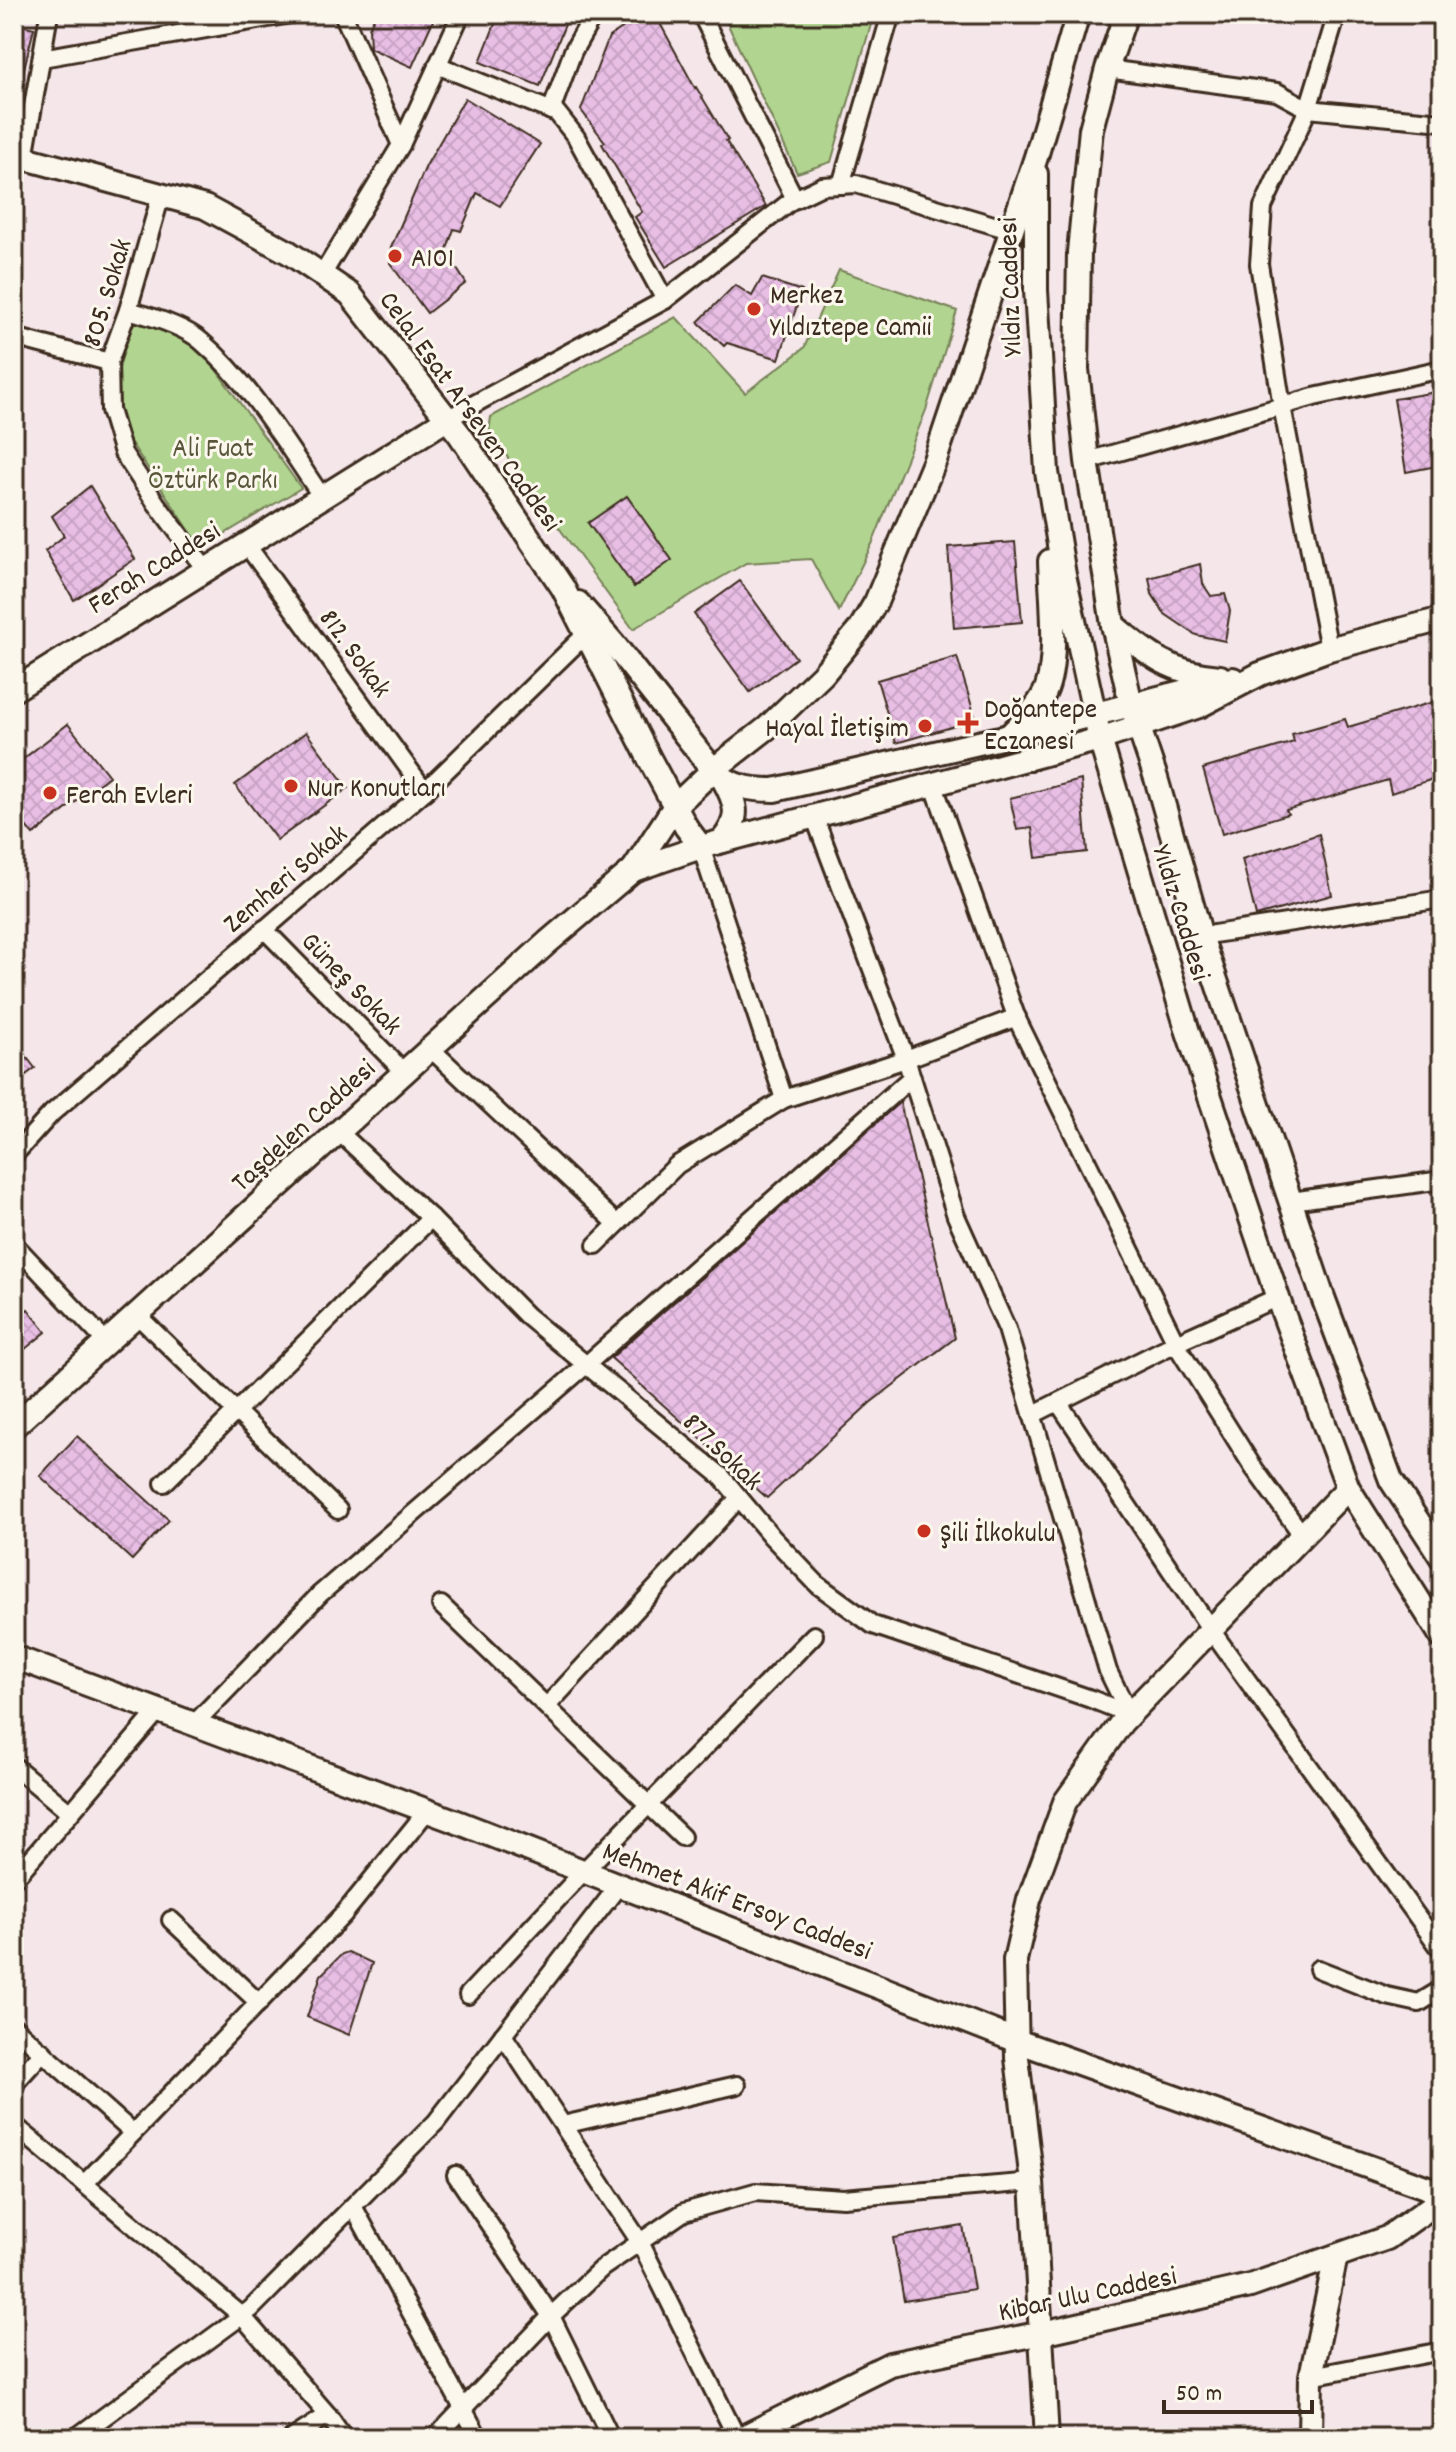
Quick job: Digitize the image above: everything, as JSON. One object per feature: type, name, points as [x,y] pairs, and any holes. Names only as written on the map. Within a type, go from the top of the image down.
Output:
[{"type":"main road","points":[[633,870],[675,806],[718,775],[823,674],[860,629],[876,602],[935,460],[1036,157],[1078,14]]},
{"type":"main road","name":"Yıldız Caddesi","points":[[1126,14],[1091,129],[1079,252],[1077,369],[1087,461],[1113,625],[1131,704],[1156,778],[1201,936],[1321,1292],[1391,1480],[1442,1558]]},
{"type":"main road","name":"Celal Esat Arseven Caddesi","points":[[19,157],[205,207],[288,252],[350,294],[447,419],[563,588]]},
{"type":"main road","name":"Yıldız Caddesi","points":[[1036,157],[1036,290],[1047,472],[1064,575],[1100,739],[1188,1032],[1278,1297],[1348,1488],[1442,1637]]},
{"type":"main road","name":"Ferah Caddesi","points":[[14,690],[447,419]]},
{"type":"main road","points":[[1009,736],[1035,708],[1045,693],[1050,676],[1052,618],[1047,472]]},
{"type":"main road","points":[[563,588],[613,643],[734,799],[735,818],[731,831],[711,844]]},
{"type":"main road","points":[[563,588],[675,806],[711,844]]},
{"type":"main road","points":[[718,775],[754,790],[774,790],[1249,676],[1329,649],[1442,619]]},
{"type":"main road","points":[[1113,625],[1147,654],[1170,666],[1197,675],[1249,676]]},
{"type":"main road","points":[[633,870],[711,844],[1138,728],[1199,706],[1249,676]]},
{"type":"main road","name":"Taşdelen Caddesi","points":[[14,1426],[548,942],[633,870]]},
{"type":"main road","points":[[1047,2438],[1032,2182],[1017,2041],[1015,1960],[1029,1900],[1065,1802],[1129,1714],[1348,1488]]},
{"type":"main road","name":"Mehmet Akif Ersoy Caddesi","points":[[14,1657],[584,1871],[1017,2041],[1442,2193]]},
{"type":"main road","name":"Kibar Ulu Caddesi","points":[[739,2438],[890,2364],[1250,2286],[1387,2238],[1442,2199]]},
{"type":"main road","points":[[1302,2437],[1311,2376],[1336,2256]]},
{"type":"street","points":[[19,157],[49,14]]},
{"type":"street","points":[[42,58],[291,14]]},
{"type":"street","points":[[343,14],[401,145]]},
{"type":"street","points":[[322,275],[401,145],[461,14]]},
{"type":"street","points":[[551,111],[573,51],[594,14]]},
{"type":"street","points":[[701,14],[795,199]]},
{"type":"street","points":[[841,185],[891,14]]},
{"type":"street","points":[[1329,649],[1282,406],[1259,264],[1263,207],[1308,109],[1337,14]]},
{"type":"street","points":[[437,65],[557,113],[576,137],[665,300]]},
{"type":"street","points":[[1107,69],[1277,92],[1308,109],[1442,122]]},
{"type":"street","points":[[447,419],[665,300],[795,199],[822,186],[856,184],[1010,230]]},
{"type":"street","name":"805. Sokak","points":[[161,195],[128,310],[109,362],[110,410],[123,453],[205,569]]},
{"type":"street","points":[[128,310],[155,317],[200,339],[250,392],[322,497]]},
{"type":"street","points":[[14,337],[109,362]]},
{"type":"street","points":[[1087,461],[1314,397],[1442,369]]},
{"type":"street","name":"812. Sokak","points":[[246,544],[425,791]]},
{"type":"street","name":"Zemheri Sokak","points":[[14,1155],[52,1113],[425,791],[585,635]]},
{"type":"street","points":[[933,783],[1017,1017],[1176,1343],[1253,1467],[1303,1536]]},
{"type":"street","points":[[814,816],[906,1059],[956,1216],[1007,1329],[1108,1671],[1129,1714]]},
{"type":"street","points":[[711,844],[784,1099]]},
{"type":"street","points":[[1201,936],[1442,899]]},
{"type":"street","name":"Güneş Sokak","points":[[264,929],[404,1072]]},
{"type":"street","points":[[596,1245],[677,1165],[784,1099],[906,1059],[1017,1017]]},
{"type":"street","points":[[430,1048],[617,1224]]},
{"type":"street","points":[[194,1724],[320,1594],[586,1365],[912,1077]]},
{"type":"street","name":"877.Sokak","points":[[338,1131],[431,1218],[527,1316],[721,1476],[772,1537],[818,1585],[873,1625],[1129,1714]]},
{"type":"street","points":[[1291,1201],[1442,1180]]},
{"type":"street","points":[[164,1483],[431,1218]]},
{"type":"street","points":[[14,1244],[107,1343]]},
{"type":"street","points":[[1032,1415],[1176,1343],[1278,1297]]},
{"type":"street","points":[[138,1316],[338,1510]]},
{"type":"street","points":[[1058,1402],[1211,1630],[1442,1951]]},
{"type":"street","points":[[547,1706],[739,1498]]},
{"type":"street","points":[[441,1605],[682,1837]]},
{"type":"street","points":[[468,1995],[814,1635]]},
{"type":"street","points":[[14,1879],[158,1711]]},
{"type":"street","points":[[14,1766],[70,1813]]},
{"type":"street","points":[[84,2184],[343,1915],[427,1811]]},
{"type":"street","points":[[75,2438],[95,2433],[242,2316],[436,2122],[619,1885]]},
{"type":"street","points":[[171,1920],[259,2003]]},
{"type":"street","points":[[1318,1969],[1387,1996],[1419,2003],[1442,1989]]},
{"type":"street","points":[[14,2027],[133,2133]]},
{"type":"street","points":[[503,2035],[640,2242],[739,2438]]},
{"type":"street","points":[[14,2084],[43,2052]]},
{"type":"street","points":[[563,2125],[737,2085]]},
{"type":"street","points":[[14,2125],[242,2316],[328,2415],[344,2438]]},
{"type":"street","points":[[456,2175],[551,2316],[611,2438]]},
{"type":"street","points":[[435,2438],[551,2316],[602,2268],[684,2212],[755,2192],[843,2198],[1032,2182]]},
{"type":"street","points":[[353,2206],[479,2438]]},
{"type":"street","points":[[1311,2376],[1442,2351]]},
{"type":"street","points":[[293,2438],[328,2415]]},
{"type":"green space","points":[[723,14],[874,14],[831,162],[797,173]]},
{"type":"green space","points":[[839,270],[957,311],[926,410],[873,542],[839,611],[811,559],[746,563],[633,629],[489,432],[491,417],[676,317],[745,393],[804,348]]},
{"type":"green space","name":"Ali Fuat Öztürk Parkı","points":[[132,322],[170,332],[204,353],[301,488],[206,545],[196,540],[123,431],[117,408],[116,379]]},
{"type":"building","points":[[376,14],[436,14],[412,67],[370,48],[369,28]]},
{"type":"building","points":[[499,14],[547,14],[566,22],[540,86],[480,62]]},
{"type":"building","points":[[643,14],[655,14],[695,88],[766,206],[666,267],[635,217],[642,212],[602,144],[605,142],[581,110],[609,37]]},
{"type":"building","points":[[14,23],[34,28],[20,85],[14,85]]},
{"type":"building","points":[[465,98],[540,144],[500,206],[477,193],[461,231],[454,229],[446,252],[466,283],[427,313],[390,263],[390,250],[426,166]]},
{"type":"building","name":"Merkez Yıldıztepe Camii","points":[[762,278],[802,291],[779,359],[727,343],[724,346],[698,322],[735,285],[752,296]]},
{"type":"building","points":[[1442,391],[1442,465],[1406,472],[1394,399]]},
{"type":"building","points":[[90,486],[135,559],[74,600],[45,551],[64,536],[52,516]]},
{"type":"building","points":[[627,496],[672,560],[634,587],[588,523]]},
{"type":"building","points":[[1015,542],[1022,622],[954,628],[948,547]]},
{"type":"building","points":[[1200,564],[1203,584],[1211,596],[1225,594],[1230,611],[1225,641],[1196,635],[1165,614],[1152,594],[1149,578]]},
{"type":"building","points":[[740,581],[796,658],[750,692],[694,614]]},
{"type":"building","points":[[957,657],[976,720],[896,743],[877,680]]},
{"type":"building","points":[[1433,702],[1442,742],[1442,776],[1391,793],[1388,780],[1286,810],[1288,814],[1222,834],[1203,769],[1294,742],[1292,734],[1345,719],[1348,727]]},
{"type":"building","name":"Ferah Evleri","points":[[68,724],[109,776],[33,835],[14,811],[14,766]]},
{"type":"building","name":"Nur Konutları","points":[[306,732],[348,788],[277,840],[235,785]]},
{"type":"building","points":[[1081,780],[1087,852],[1036,858],[1032,828],[1017,830],[1010,798]]},
{"type":"building","points":[[1319,834],[1332,895],[1256,916],[1242,859]]},
{"type":"building","points":[[14,1041],[35,1068],[14,1084]]},
{"type":"building","points":[[900,1102],[955,1338],[870,1403],[767,1498],[611,1358]]},
{"type":"building","points":[[28,1309],[46,1332],[14,1358],[14,1321]]},
{"type":"building","points":[[77,1436],[169,1520],[132,1560],[40,1476]]},
{"type":"building","points":[[348,1952],[372,1963],[349,2035],[307,2017],[321,1975]]},
{"type":"building","points":[[963,2226],[974,2289],[904,2301],[893,2238]]},
{"type":"place","name":"A101","points":[[395,256]]},
{"type":"place","name":"Merkez Yıldıztepe Camii","points":[[754,309]]},
{"type":"place","name":"Doğantepe Eczanesi","points":[[968,723]]},
{"type":"place","name":"Hayal İletişim","points":[[925,726]]},
{"type":"place","name":"Nur Konutları","points":[[291,786]]},
{"type":"place","name":"Ferah Evleri","points":[[50,793]]},
{"type":"place","name":"Şili İlkokulu","points":[[924,1531]]}]
